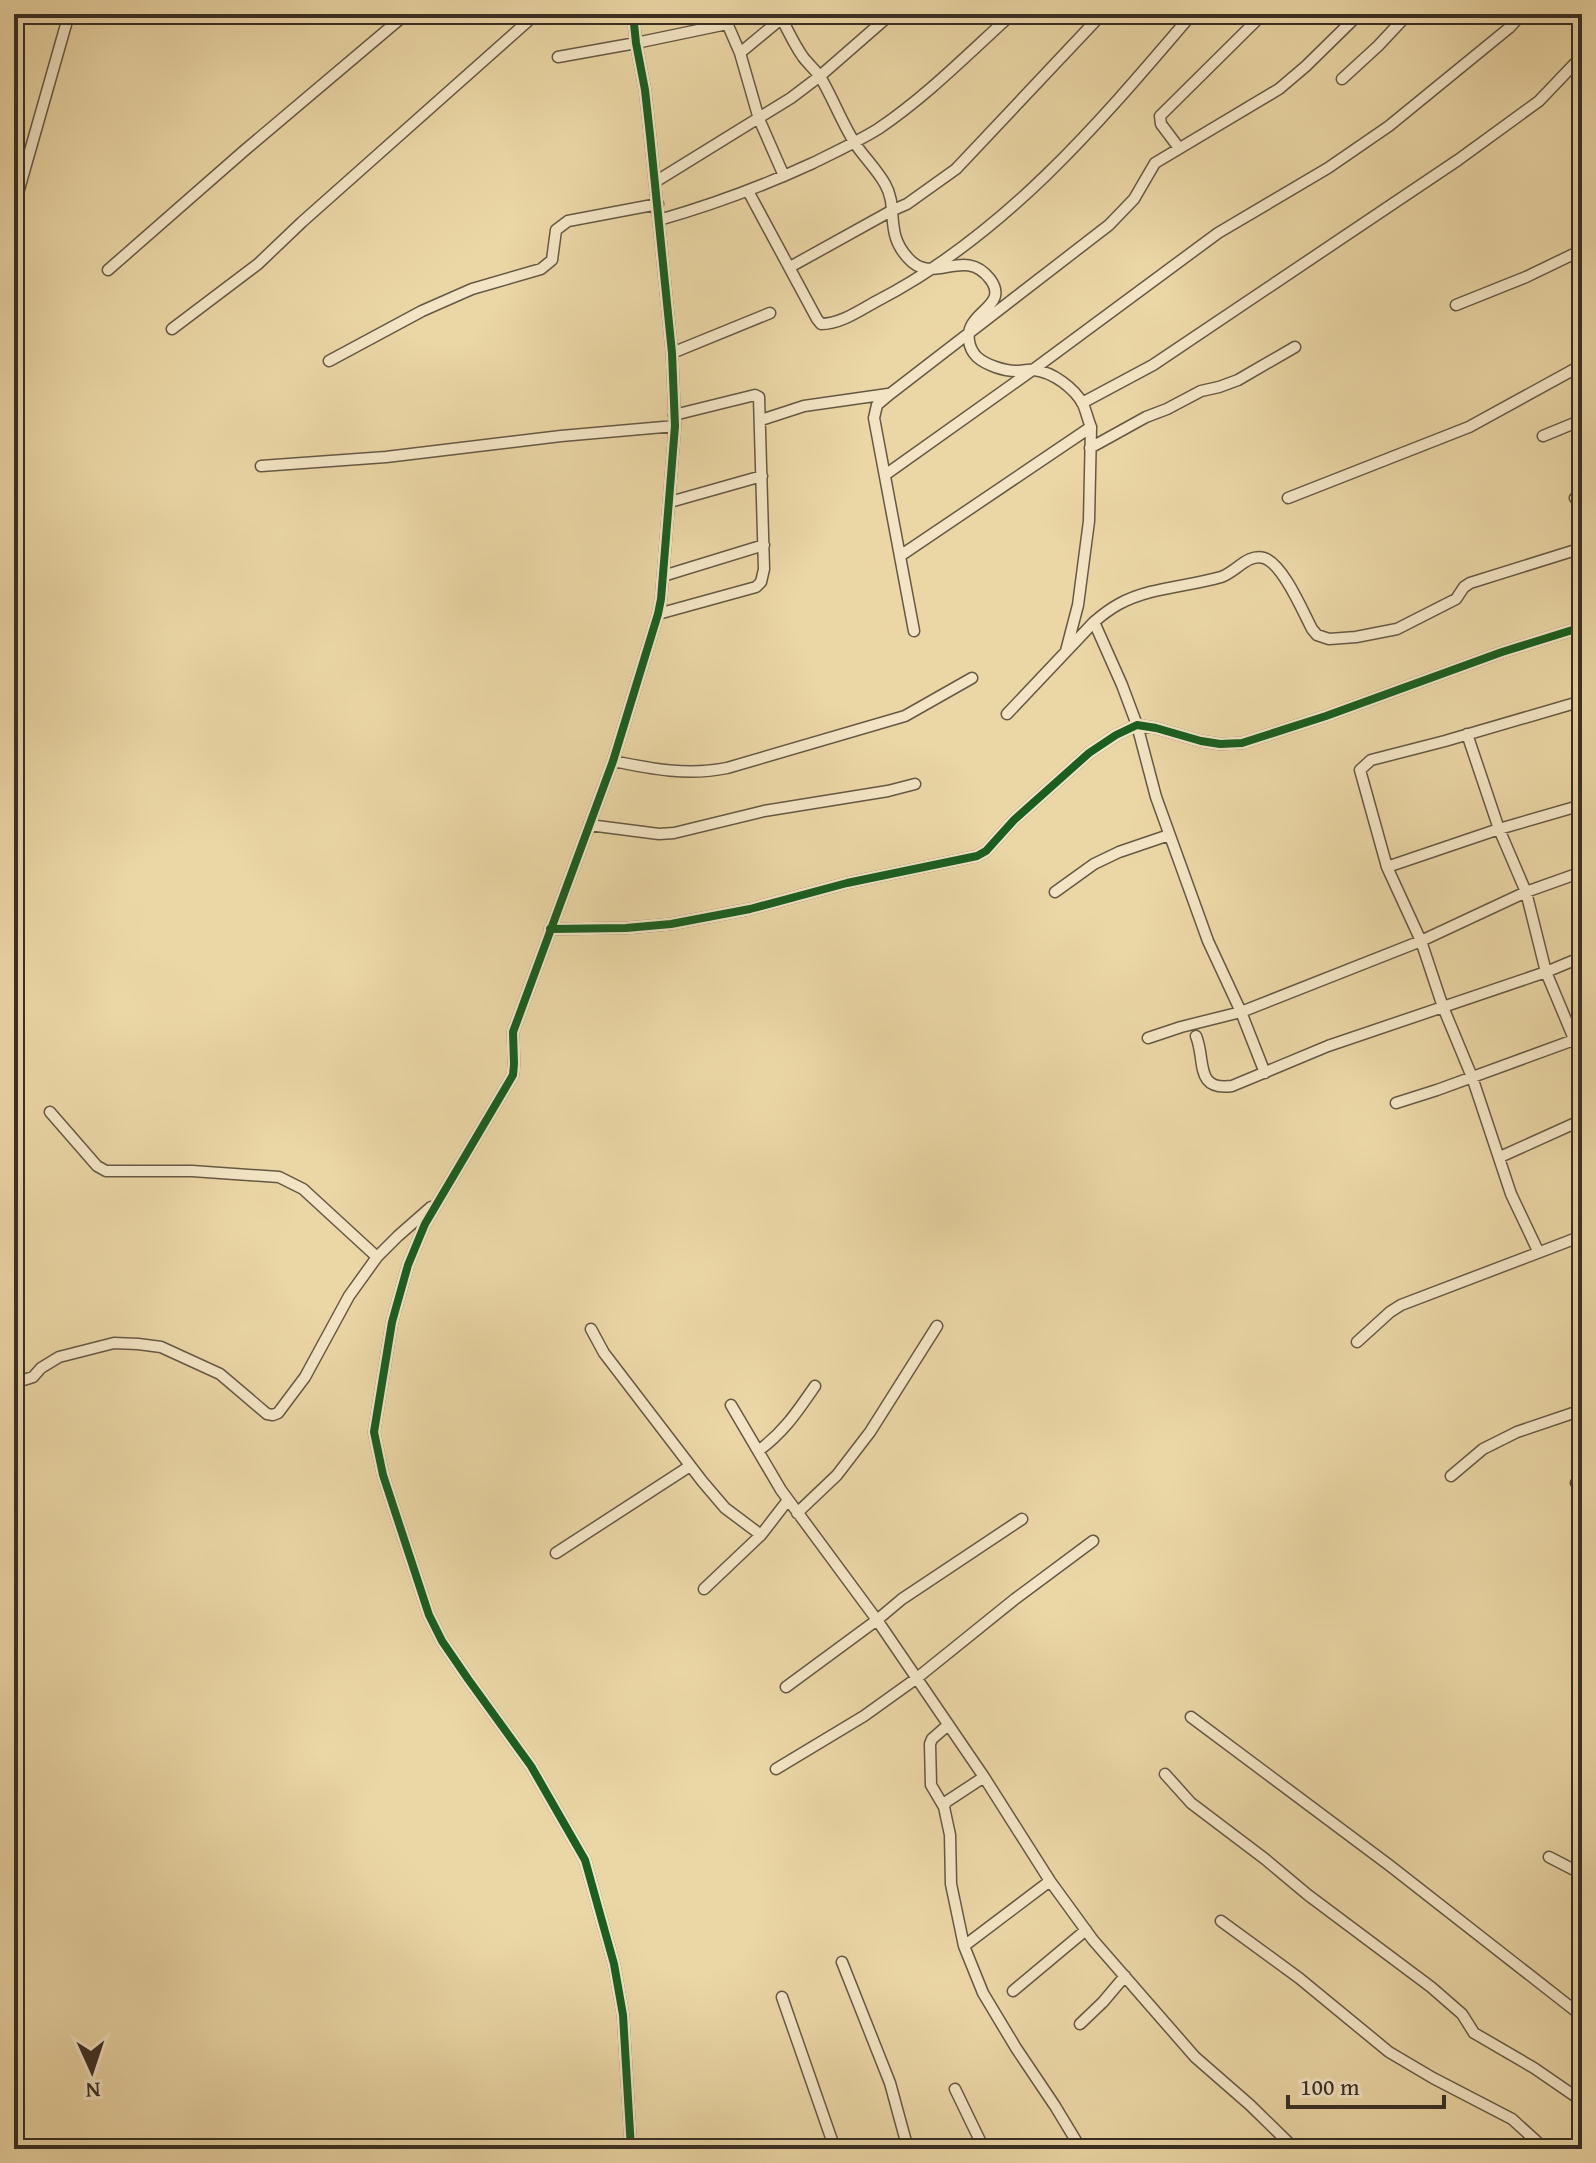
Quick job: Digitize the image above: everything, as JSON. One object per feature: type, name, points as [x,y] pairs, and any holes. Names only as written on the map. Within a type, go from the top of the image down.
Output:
[{"type":"street","points":[[14,207],[69,14]]},
{"type":"street","points":[[108,270],[406,14]]},
{"type":"street","points":[[172,329],[258,264],[536,14]]},
{"type":"street","points":[[631,2149],[623,2015],[614,1964],[585,1860],[531,1766],[442,1641],[429,1615],[409,1558],[374,1432],[392,1322],[408,1265],[425,1224],[513,1075],[513,1032],[613,761],[658,614],[675,420],[658,204],[633,14]]},
{"type":"street","points":[[655,182],[759,119],[820,76],[891,14]]},
{"type":"street","points":[[659,220],[748,191],[855,143],[933,86],[1012,14]]},
{"type":"street","points":[[790,267],[907,204],[956,169],[1102,14]]},
{"type":"street","points":[[748,191],[812,311],[821,324],[836,322],[952,257],[1014,205],[1077,145],[1192,14]]},
{"type":"street","points":[[1179,148],[1161,124],[1160,116],[1263,14]]},
{"type":"street","points":[[914,631],[874,418],[877,405],[1109,225],[1134,199],[1155,163],[1279,89],[1359,14]]},
{"type":"street","points":[[1342,79],[1408,14]]},
{"type":"street","points":[[885,475],[1218,233],[1328,168],[1389,126],[1522,14]]},
{"type":"street","points":[[740,53],[783,16],[793,42],[820,76],[855,143],[887,187],[894,239],[902,251],[920,268],[930,270],[959,264],[977,268],[990,280],[995,291],[992,303],[971,323],[968,333],[970,350],[993,366],[1012,371],[1034,369],[1060,381],[1082,403],[1091,427],[1089,521],[1078,605],[1065,654]]},
{"type":"street","points":[[558,57],[636,43],[725,19],[740,53],[759,119],[784,176]]},
{"type":"street","points":[[1082,403],[1153,365],[1458,160],[1539,101],[1582,56]]},
{"type":"street","points":[[329,361],[422,311],[472,289],[541,269],[552,260],[556,230],[568,221],[658,204]]},
{"type":"street","points":[[1456,305],[1582,250]]},
{"type":"street","points":[[672,353],[770,313]]},
{"type":"street","points":[[1090,448],[1201,391],[1238,380],[1295,347]]},
{"type":"street","points":[[1288,498],[1469,427],[1582,365]]},
{"type":"street","points":[[761,420],[804,406],[890,394]]},
{"type":"street","points":[[261,466],[386,457],[675,420],[755,395],[759,397],[761,420],[764,545],[761,582],[756,587],[658,614]]},
{"type":"street","points":[[1543,436],[1582,420]]},
{"type":"street","points":[[900,556],[1091,427]]},
{"type":"street","points":[[670,502],[762,476]]},
{"type":"street","points":[[663,576],[764,545]]},
{"type":"street","points":[[1007,714],[1094,622],[1121,602],[1223,576],[1251,558],[1262,557],[1272,562],[1317,635],[1329,639],[1397,629],[1456,599],[1470,583],[1582,548]]},
{"type":"street","points":[[1094,622],[1137,725],[1156,797],[1208,941],[1265,1073]]},
{"type":"street","points":[[550,929],[671,924],[750,909],[847,883],[977,856],[1089,753],[1137,725],[1201,741],[1242,743],[1582,627]]},
{"type":"street","points":[[613,761],[663,771],[706,773],[905,716],[972,678]]},
{"type":"street","points":[[1538,1251],[1511,1194],[1472,1077],[1443,1007],[1421,941],[1387,867],[1360,770],[1371,760],[1582,701]]},
{"type":"street","points":[[1467,734],[1499,829],[1526,892],[1546,972],[1578,1038],[1582,1058]]},
{"type":"street","points":[[589,825],[659,834],[674,833],[764,811],[915,784]]},
{"type":"street","points":[[1387,867],[1582,805]]},
{"type":"street","points":[[1055,892],[1094,864],[1169,835]]},
{"type":"street","points":[[1148,1038],[1241,1012],[1421,941],[1526,892],[1582,872]]},
{"type":"street","points":[[1196,1036],[1205,1077],[1212,1085],[1232,1086],[1328,1046],[1582,957]]},
{"type":"street","points":[[1396,1103],[1578,1038]]},
{"type":"street","points":[[50,1112],[97,1166],[106,1171],[192,1171],[279,1177],[303,1189],[377,1257]]},
{"type":"street","points":[[1500,1157],[1582,1120]]},
{"type":"street","points":[[14,1383],[33,1377],[59,1357],[114,1343],[138,1344],[161,1347],[220,1374],[267,1414],[278,1413],[305,1377],[349,1296],[377,1257],[438,1201]]},
{"type":"street","points":[[1357,1342],[1401,1305],[1582,1236]]},
{"type":"street","points":[[797,1513],[837,1475],[870,1432],[937,1326]]},
{"type":"street","points":[[591,1329],[604,1353],[690,1466],[725,1508],[761,1535]]},
{"type":"street","points":[[758,1451],[790,1422],[815,1386]]},
{"type":"street","points":[[731,1405],[788,1500],[877,1620],[984,1777],[1050,1881],[1086,1930],[1195,2057],[1295,2149]]},
{"type":"street","points":[[1451,1476],[1483,1449],[1517,1432],[1582,1410]]},
{"type":"street","points":[[556,1553],[690,1466]]},
{"type":"street","points":[[704,1589],[761,1535],[788,1500]]},
{"type":"street","points":[[786,1687],[902,1599],[1022,1519]]},
{"type":"street","points":[[776,1769],[864,1716],[917,1678],[1093,1541]]},
{"type":"street","points":[[1191,1717],[1582,2016]]},
{"type":"street","points":[[948,1725],[932,1739],[929,1751],[932,1789],[944,1807],[950,1835],[951,1884],[964,1946],[983,1993],[1081,2149]]},
{"type":"street","points":[[1165,1774],[1191,1803],[1431,1987],[1462,2014],[1474,2033],[1582,2101]]},
{"type":"street","points":[[944,1807],[946,1802],[984,1777]]},
{"type":"street","points":[[1549,1857],[1582,1874]]},
{"type":"street","points":[[964,1946],[1050,1881]]},
{"type":"street","points":[[1221,1921],[1299,1978],[1389,2052],[1512,2119],[1545,2149]]},
{"type":"street","points":[[1013,1991],[1086,1930]]},
{"type":"street","points":[[842,1962],[890,2083],[908,2149]]},
{"type":"street","points":[[1080,2024],[1125,1976]]},
{"type":"street","points":[[782,1997],[835,2149]]},
{"type":"street","points":[[955,2089],[984,2149]]},
{"type":"cycle path","points":[[631,2149],[623,2015],[614,1964],[585,1860],[531,1766],[442,1641],[429,1615],[383,1475],[374,1432],[392,1322],[408,1265],[425,1224],[513,1075],[513,1032],[613,761],[661,599],[675,426],[672,353],[645,90],[633,14]]},
{"type":"cycle path","points":[[550,929],[671,924],[750,909],[847,883],[977,856],[986,851],[1014,820],[1089,753],[1137,725],[1201,741],[1242,743],[1582,627]]}]
